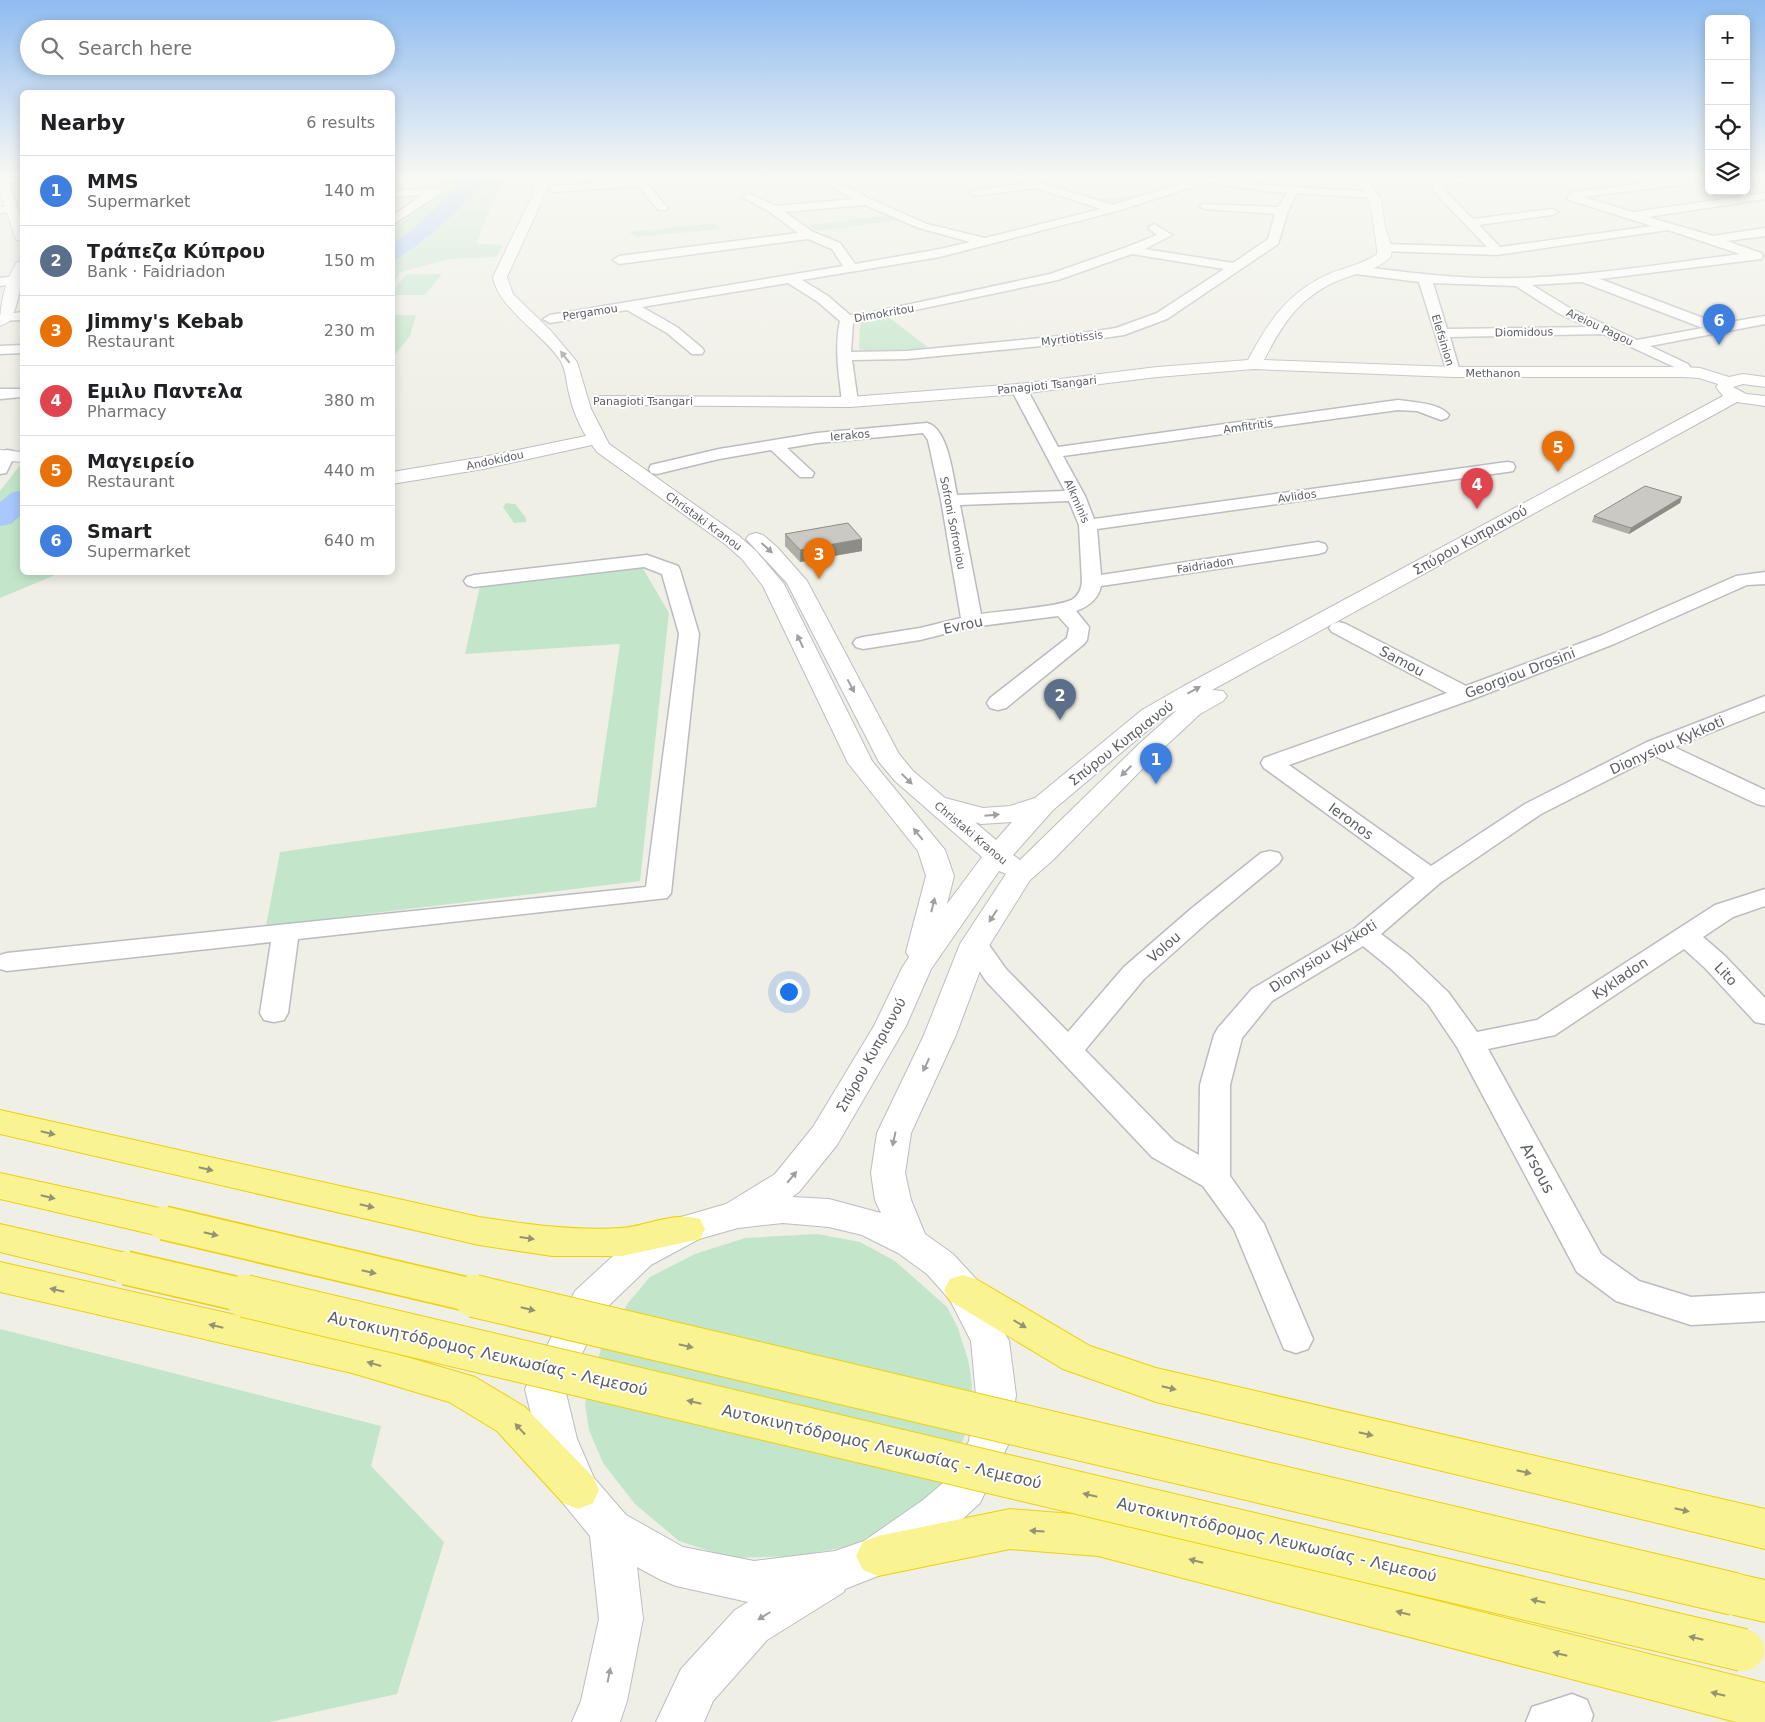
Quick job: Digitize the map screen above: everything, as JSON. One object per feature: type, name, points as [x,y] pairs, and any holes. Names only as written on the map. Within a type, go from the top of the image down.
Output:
[{"type":"highway","points":[[0,1122],[479,1231],[552,1242],[622,1242],[687,1229]]},
{"type":"highway","points":[[0,1186],[164,1223],[1750,1598]]},
{"type":"highway","name":"Αυτοκινητόδρομος Λευκωσίας - Λεμεσού","points":[[0,1238],[1754,1652]]},
{"type":"highway","points":[[0,1278],[352,1357],[461,1389],[511,1419],[578,1490]]},
{"type":"highway","points":[[963,1290],[1077,1358],[1156,1385],[1765,1529]]},
{"type":"highway","points":[[878,1556],[1010,1529],[1098,1536],[1765,1706]]},
{"type":"main road","name":"Christaki Kranou","points":[[509,257],[500,277],[500,284],[511,301],[533,322],[571,365],[576,378],[579,402],[622,444],[752,535],[770,550],[796,581],[888,756],[904,776],[928,798],[1009,865]]},
{"type":"main road","points":[[519,268],[523,257]]},
{"type":"main road","points":[[1254,364],[1265,342],[1296,300],[1318,285],[1382,257]]},
{"type":"main road","points":[[2,319],[20,269]]},
{"type":"main road","points":[[524,295],[582,353]]},
{"type":"main road","name":"Methanon","points":[[1254,364],[1453,372],[1700,373],[1746,395]]},
{"type":"main road","name":"Panagioti Tsangari","points":[[602,400],[850,402],[1019,389],[1157,372],[1254,364]]},
{"type":"main road","points":[[1746,395],[1762,380]]},
{"type":"main road","name":"Christaki Kranou","points":[[597,382],[607,431],[603,448],[732,540],[749,555],[773,584],[861,763],[932,850],[940,876],[917,968]]},
{"type":"main road","name":"Σπύρου Κυπριανού","points":[[738,1214],[787,1183],[825,1136],[890,1026],[917,968],[988,867],[1009,865],[1043,854],[1086,810],[1192,709],[1340,628],[1746,395]]},
{"type":"main road","name":"Σπύρου Κυπριανού","points":[[911,1243],[893,1200],[888,1173],[894,1133],[940,1035],[975,944],[1009,865],[1044,804],[1168,704],[1746,395]]},
{"type":"main road","name":"Andokidou","points":[[395,478],[482,463],[607,431]]},
{"type":"main road","points":[[928,798],[981,816],[1014,814],[1044,804]]},
{"type":"main road","points":[[680,1722],[697,1686],[751,1625],[836,1572],[878,1556],[938,1514],[964,1490],[989,1443],[996,1395],[990,1341],[963,1290],[940,1264],[911,1243],[872,1224],[828,1213],[783,1210],[738,1214],[687,1229],[638,1256],[588,1302],[545,1389],[557,1440],[578,1490],[611,1529],[676,1566],[754,1582],[836,1572]]},
{"type":"main road","points":[[596,1722],[604,1701],[621,1619],[611,1529]]},
{"type":"street","points":[[619,260],[639,257]]},
{"type":"street","points":[[824,259],[834,257]]},
{"type":"street","points":[[844,257],[852,269]]},
{"type":"street","name":"Pergamou","points":[[550,319],[916,257]]},
{"type":"street","name":"Dimokritou","points":[[847,320],[870,318],[1053,277],[1110,257]]},
{"type":"street","points":[[1176,257],[1235,267]]},
{"type":"street","name":"Myrtiotissis","points":[[844,356],[907,355],[1061,340],[1119,332],[1162,316],[1249,257]]},
{"type":"street","points":[[1356,270],[1425,279],[1519,282],[1761,258]]},
{"type":"street","points":[[1582,277],[1719,329]]},
{"type":"street","points":[[791,279],[823,299],[847,320],[844,331],[844,356],[850,402]]},
{"type":"street","name":"Elefsinion","points":[[1425,279],[1453,372]]},
{"type":"street","points":[[0,282],[15,280]]},
{"type":"street","name":"Areiou Pagou","points":[[1519,282],[1563,310],[1683,367]]},
{"type":"street","name":"Pergamou","points":[[630,306],[672,330],[697,351]]},
{"type":"street","points":[[2,319],[20,316]]},
{"type":"street","points":[[1637,344],[1765,320]]},
{"type":"street","name":"Diomidous","points":[[1442,333],[1606,331]]},
{"type":"street","points":[[0,350],[20,349]]},
{"type":"street","name":"Alkminis","points":[[1019,389],[1054,452],[1088,525],[1092,582]]},
{"type":"street","points":[[0,394],[20,392]]},
{"type":"street","name":"Panagioti Tsangari","points":[[579,402],[602,400]]},
{"type":"street","name":"Amfitritis","points":[[1054,452],[1398,405],[1420,407],[1441,416]]},
{"type":"street","name":"Ierakos","points":[[657,469],[719,454],[817,438],[927,428]]},
{"type":"street","name":"Sofroni Sofroniou","points":[[927,428],[936,439],[950,500],[972,622]]},
{"type":"street","points":[[774,445],[806,473]]},
{"type":"street","name":"Avlidos","points":[[1088,525],[1507,467]]},
{"type":"street","points":[[950,500],[1076,496]]},
{"type":"street","name":"Faidriadon","points":[[1092,582],[1318,548]]},
{"type":"street","points":[[7,962],[658,893],[689,634],[671,570],[656,566],[647,561],[474,581]]},
{"type":"street","name":"Georgiou Drosini","points":[[1272,763],[1465,694],[1607,640],[1743,580],[1765,578]]},
{"type":"street","points":[[998,703],[1077,640],[1079,627],[1063,609],[1080,603],[1090,592],[1092,582]]},
{"type":"street","name":"Evrou","points":[[863,643],[920,634],[972,622],[1063,609]]},
{"type":"street","name":"Samou","points":[[1340,628],[1465,694]]},
{"type":"street","name":"Dionysiou Kykkoti","points":[[1214,1178],[1215,1085],[1228,1035],[1262,995],[1364,934],[1430,878],[1533,809],[1655,747],[1765,703]]},
{"type":"street","points":[[1655,747],[1765,799]]},
{"type":"street","name":"Ieronos","points":[[1272,763],[1430,878]]},
{"type":"street","name":"Volou","points":[[1069,1050],[1134,973],[1201,914],[1270,858]]},
{"type":"street","name":"Kykladon","points":[[1470,1044],[1545,1028],[1724,911],[1765,897]]},
{"type":"street","points":[[274,1013],[286,932]]},
{"type":"street","name":"Arsous","points":[[1364,934],[1400,962],[1438,998],[1470,1044],[1589,1263],[1628,1291],[1692,1311],[1765,1307]]},
{"type":"street","name":"Lito","points":[[1685,935],[1715,962],[1765,1015]]},
{"type":"street","points":[[975,944],[996,975],[1164,1149],[1214,1178],[1248,1224],[1296,1339]]},
{"type":"green space","points":[[395,257],[488,257],[450,259],[400,272],[395,281]]},
{"type":"green space","points":[[407,274],[442,274],[425,295],[395,295],[395,289]]},
{"type":"green space","points":[[395,315],[416,315],[410,336],[395,355]]},
{"type":"green space","points":[[890,318],[930,349],[874,353],[859,349],[860,324]]},
{"type":"green space","points":[[20,466],[20,575],[55,575],[0,598],[0,491]]},
{"type":"green space","points":[[506,503],[515,504],[526,518],[526,522],[514,523],[503,507]]},
{"type":"green space","points":[[642,567],[669,613],[640,881],[266,926],[280,852],[596,807],[620,644],[465,654],[480,586]]},
{"type":"green space","points":[[817,1234],[860,1242],[895,1261],[947,1307],[958,1328],[969,1363],[972,1386],[968,1428],[943,1487],[916,1516],[856,1545],[797,1556],[731,1558],[679,1541],[635,1504],[603,1463],[589,1430],[585,1404],[601,1349],[628,1303],[650,1277],[695,1254],[745,1238]]},
{"type":"green space","points":[[0,1329],[381,1426],[371,1466],[444,1542],[397,1694],[270,1722],[0,1722]]},
{"type":"building","points":[[1645,486],[1682,497],[1631,528],[1594,516]]},
{"type":"building","points":[[848,523],[862,539],[800,550],[785,534]]},
{"type":"waterway","points":[[0,517],[20,501]]},
{"type":"place","name":"Smart","points":[[1719,345]]},
{"type":"place","name":"Μαγειρείο","points":[[1558,472]]},
{"type":"place","name":"Εμιλυ Παντελα","points":[[1477,509]]},
{"type":"place","name":"Jimmy's Kebab","points":[[819,579]]},
{"type":"place","name":"Τράπεζα Κύπρου","points":[[1060,720]]},
{"type":"place","name":"MMS","points":[[1156,784]]}]
